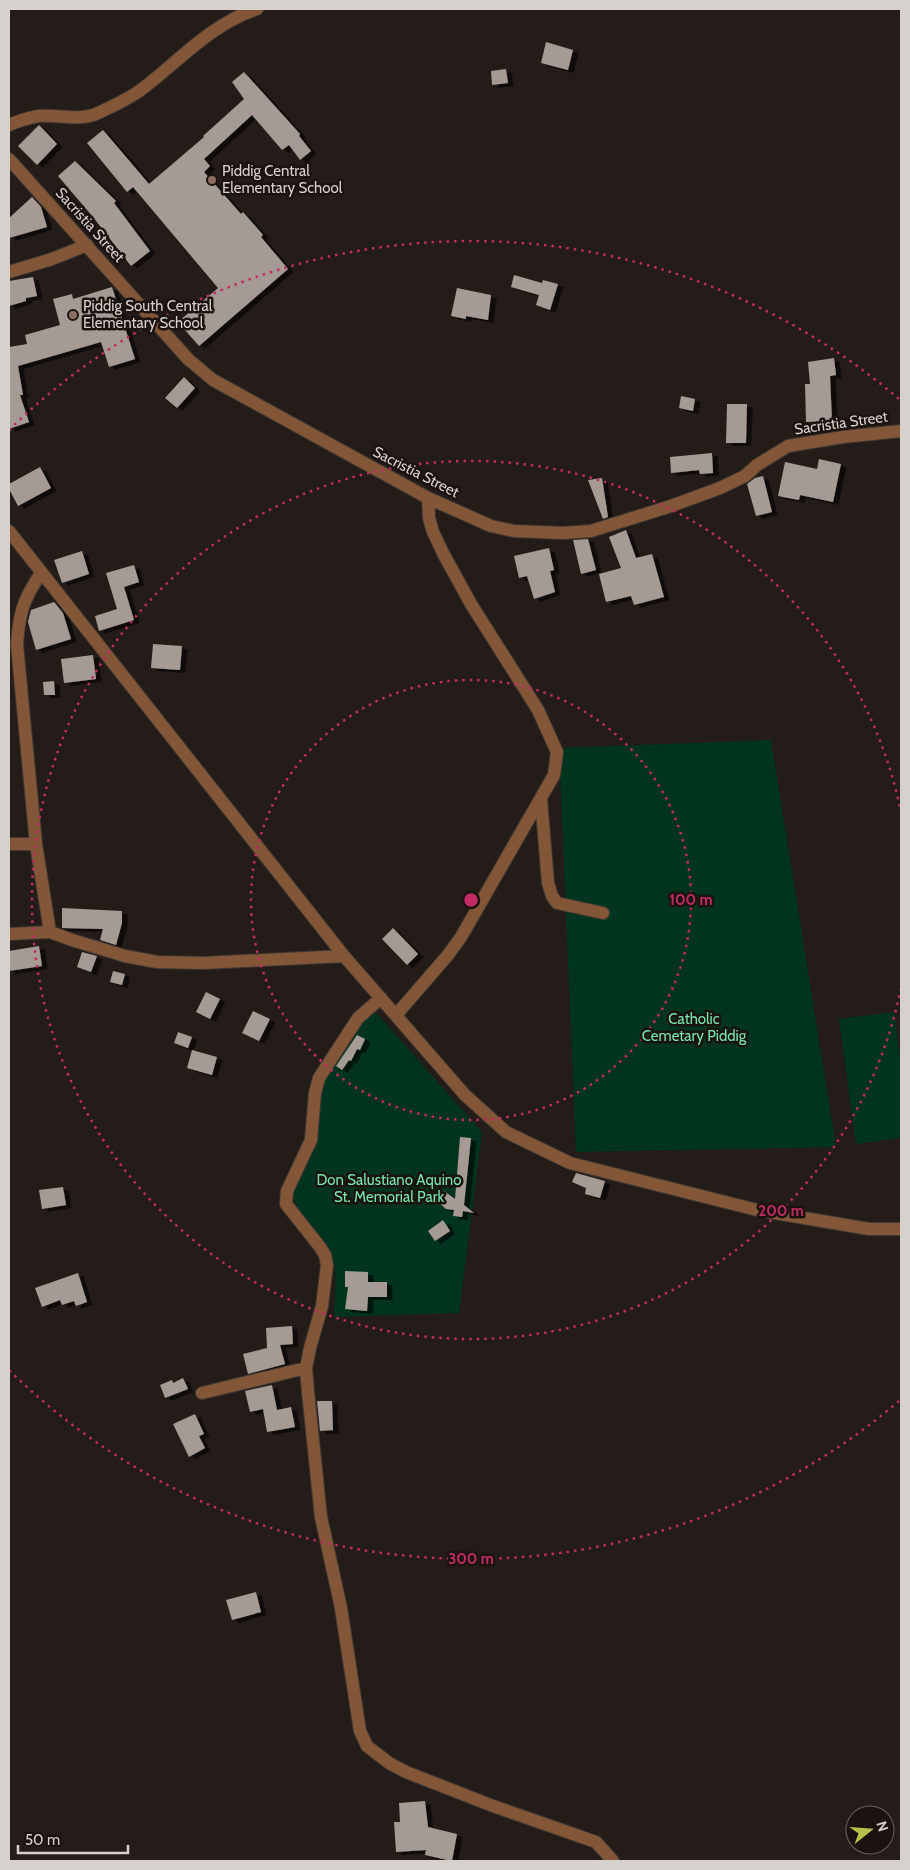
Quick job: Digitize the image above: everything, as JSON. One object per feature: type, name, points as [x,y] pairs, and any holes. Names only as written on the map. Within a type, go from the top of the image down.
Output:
[{"type":"street","points":[[9,125],[39,116],[74,118],[96,114],[141,90],[195,44],[225,23],[257,9]]},
{"type":"street","name":"Sacristia Street","points":[[9,159],[188,358],[213,380],[428,498],[502,530],[563,533],[591,531],[671,506],[720,488],[745,476],[757,465],[788,446],[843,437],[901,431]]},
{"type":"street","points":[[9,272],[52,259],[87,245]]},
{"type":"street","points":[[396,1015],[443,962],[461,937],[554,775],[557,752],[538,710],[471,604],[444,555],[433,532],[429,518],[428,498]]},
{"type":"street","points":[[9,531],[344,956],[465,1095],[506,1132],[570,1164],[757,1210],[869,1229],[901,1229]]},
{"type":"street","points":[[41,573],[27,594],[22,606],[18,621],[17,645],[36,844],[50,932]]},
{"type":"street","points":[[541,798],[548,883],[552,896],[557,903],[603,913]]},
{"type":"street","points":[[9,844],[36,844]]},
{"type":"street","points":[[9,934],[50,932],[125,956],[157,962],[203,963],[344,956]]},
{"type":"street","points":[[382,998],[358,1018],[318,1078],[311,1140],[287,1191],[286,1204],[320,1247],[325,1255],[327,1265],[322,1306],[306,1368],[322,1517],[341,1608],[360,1731],[367,1746],[389,1763],[406,1772],[493,1806],[596,1842],[613,1861]]},
{"type":"street","points":[[202,1394],[306,1368]]},
{"type":"green space","name":"Catholic Cemetary Piddig","points":[[771,740],[836,1147],[576,1152],[559,748]]},
{"type":"green space","name":"Don Salustiano Aquino St. Memorial Park","points":[[374,1010],[482,1132],[459,1313],[334,1317],[335,1270],[331,1255],[302,1215],[294,1198],[293,1189],[320,1081],[349,1033]]},
{"type":"green space","points":[[894,1012],[901,1066],[901,1138],[856,1144],[839,1019]]},
{"type":"building","points":[[546,42],[573,50],[568,70],[541,63]]},
{"type":"building","points":[[506,69],[508,83],[492,85],[491,71]]},
{"type":"building","points":[[244,72],[300,134],[299,136],[311,151],[300,160],[289,145],[282,150],[252,115],[204,159],[210,166],[204,172],[241,214],[243,212],[263,235],[261,237],[288,269],[199,346],[178,322],[218,288],[133,187],[127,192],[87,143],[103,130],[149,184],[204,137],[244,99],[232,82]]},
{"type":"building","points":[[39,125],[57,144],[37,165],[18,146]]},
{"type":"building","points":[[75,161],[116,201],[114,203],[150,251],[131,266],[58,176]]},
{"type":"building","points":[[32,197],[41,207],[47,227],[9,238],[9,218]]},
{"type":"building","points":[[514,275],[542,283],[543,280],[558,284],[550,310],[536,305],[539,295],[511,287]]},
{"type":"building","points":[[33,277],[37,296],[26,298],[26,301],[9,306],[9,281]]},
{"type":"building","points":[[112,287],[135,359],[109,367],[101,342],[18,366],[23,395],[20,395],[29,422],[9,429],[9,347],[27,344],[25,335],[60,325],[53,299],[72,294],[73,299]]},
{"type":"building","points":[[457,288],[491,295],[488,320],[466,316],[466,319],[451,316]]},
{"type":"building","points":[[834,358],[836,375],[830,376],[832,421],[806,422],[805,384],[810,384],[808,362]]},
{"type":"building","points":[[184,377],[195,388],[177,408],[165,398]]},
{"type":"building","points":[[681,396],[695,399],[693,411],[679,408]]},
{"type":"building","points":[[727,404],[747,404],[746,443],[726,443]]},
{"type":"building","points":[[712,453],[713,473],[700,474],[699,470],[671,473],[670,457]]},
{"type":"building","points":[[819,459],[841,464],[833,502],[800,495],[799,500],[778,496],[785,462],[817,469]]},
{"type":"building","points":[[40,467],[51,488],[18,506],[9,489],[9,484]]},
{"type":"building","points":[[763,476],[772,512],[756,516],[747,484],[755,478]]},
{"type":"building","points":[[602,478],[608,517],[603,519],[588,480]]},
{"type":"building","points":[[626,530],[636,558],[652,554],[664,597],[634,605],[631,596],[606,602],[599,574],[621,568],[609,537]]},
{"type":"building","points":[[588,539],[596,570],[581,574],[573,540]]},
{"type":"building","points":[[549,548],[554,570],[550,571],[555,592],[534,599],[527,576],[519,578],[514,556]]},
{"type":"building","points":[[82,551],[89,574],[62,583],[54,560]]},
{"type":"building","points":[[134,565],[139,582],[124,587],[134,620],[99,631],[95,616],[117,609],[106,573]]},
{"type":"building","points":[[54,602],[63,613],[71,639],[36,650],[28,622],[31,610]]},
{"type":"building","points":[[153,644],[182,646],[180,670],[151,668]]},
{"type":"building","points":[[93,655],[96,679],[64,683],[61,659]]},
{"type":"building","points":[[54,681],[55,695],[44,695],[43,682]]},
{"type":"building","points":[[62,908],[122,911],[122,923],[116,945],[100,940],[103,929],[62,928]]},
{"type":"building","points":[[393,928],[418,954],[407,965],[382,939]]},
{"type":"building","points":[[39,946],[42,966],[9,971],[9,951]]},
{"type":"building","points":[[82,952],[97,956],[91,972],[77,967]]},
{"type":"building","points":[[113,971],[125,974],[122,985],[110,982]]},
{"type":"building","points":[[206,992],[220,999],[210,1019],[196,1012]]},
{"type":"building","points":[[253,1011],[270,1019],[259,1041],[242,1033]]},
{"type":"building","points":[[178,1032],[192,1037],[188,1048],[174,1043]]},
{"type":"building","points":[[357,1035],[365,1039],[360,1050],[357,1049],[351,1061],[349,1060],[342,1070],[336,1066]]},
{"type":"building","points":[[192,1050],[217,1057],[212,1075],[187,1068]]},
{"type":"building","points":[[460,1137],[471,1138],[464,1205],[474,1213],[463,1211],[462,1217],[453,1216],[454,1210],[446,1209],[437,1201],[444,1191],[455,1199]]},
{"type":"building","points":[[576,1173],[605,1181],[600,1198],[585,1194],[586,1188],[572,1182]]},
{"type":"building","points":[[63,1187],[66,1205],[42,1209],[39,1190]]},
{"type":"building","points":[[443,1220],[450,1231],[435,1241],[428,1231]]},
{"type":"building","points":[[345,1271],[368,1272],[368,1282],[387,1282],[387,1297],[368,1297],[367,1311],[345,1309],[348,1287],[345,1287]]},
{"type":"building","points":[[78,1273],[87,1302],[76,1306],[74,1301],[62,1305],[60,1300],[42,1307],[35,1288]]},
{"type":"building","points":[[292,1326],[293,1344],[280,1345],[285,1364],[248,1374],[243,1354],[267,1348],[266,1328]]},
{"type":"building","points":[[183,1378],[188,1389],[165,1398],[160,1385],[172,1380],[173,1383]]},
{"type":"building","points":[[272,1385],[277,1410],[291,1407],[295,1427],[267,1432],[263,1409],[250,1412],[245,1391]]},
{"type":"building","points":[[317,1401],[332,1401],[333,1430],[320,1431]]},
{"type":"building","points":[[195,1414],[204,1434],[199,1436],[205,1448],[189,1457],[173,1424]]},
{"type":"building","points":[[256,1592],[261,1612],[232,1620],[226,1600]]},
{"type":"building","points":[[425,1801],[428,1827],[457,1834],[452,1861],[425,1855],[426,1850],[396,1852],[394,1822],[400,1822],[399,1803]]},
{"type":"place","name":"Piddig Central Elementary School","points":[[212,180]]},
{"type":"place","name":"Piddig South Central Elementary School","points":[[73,315]]}]
